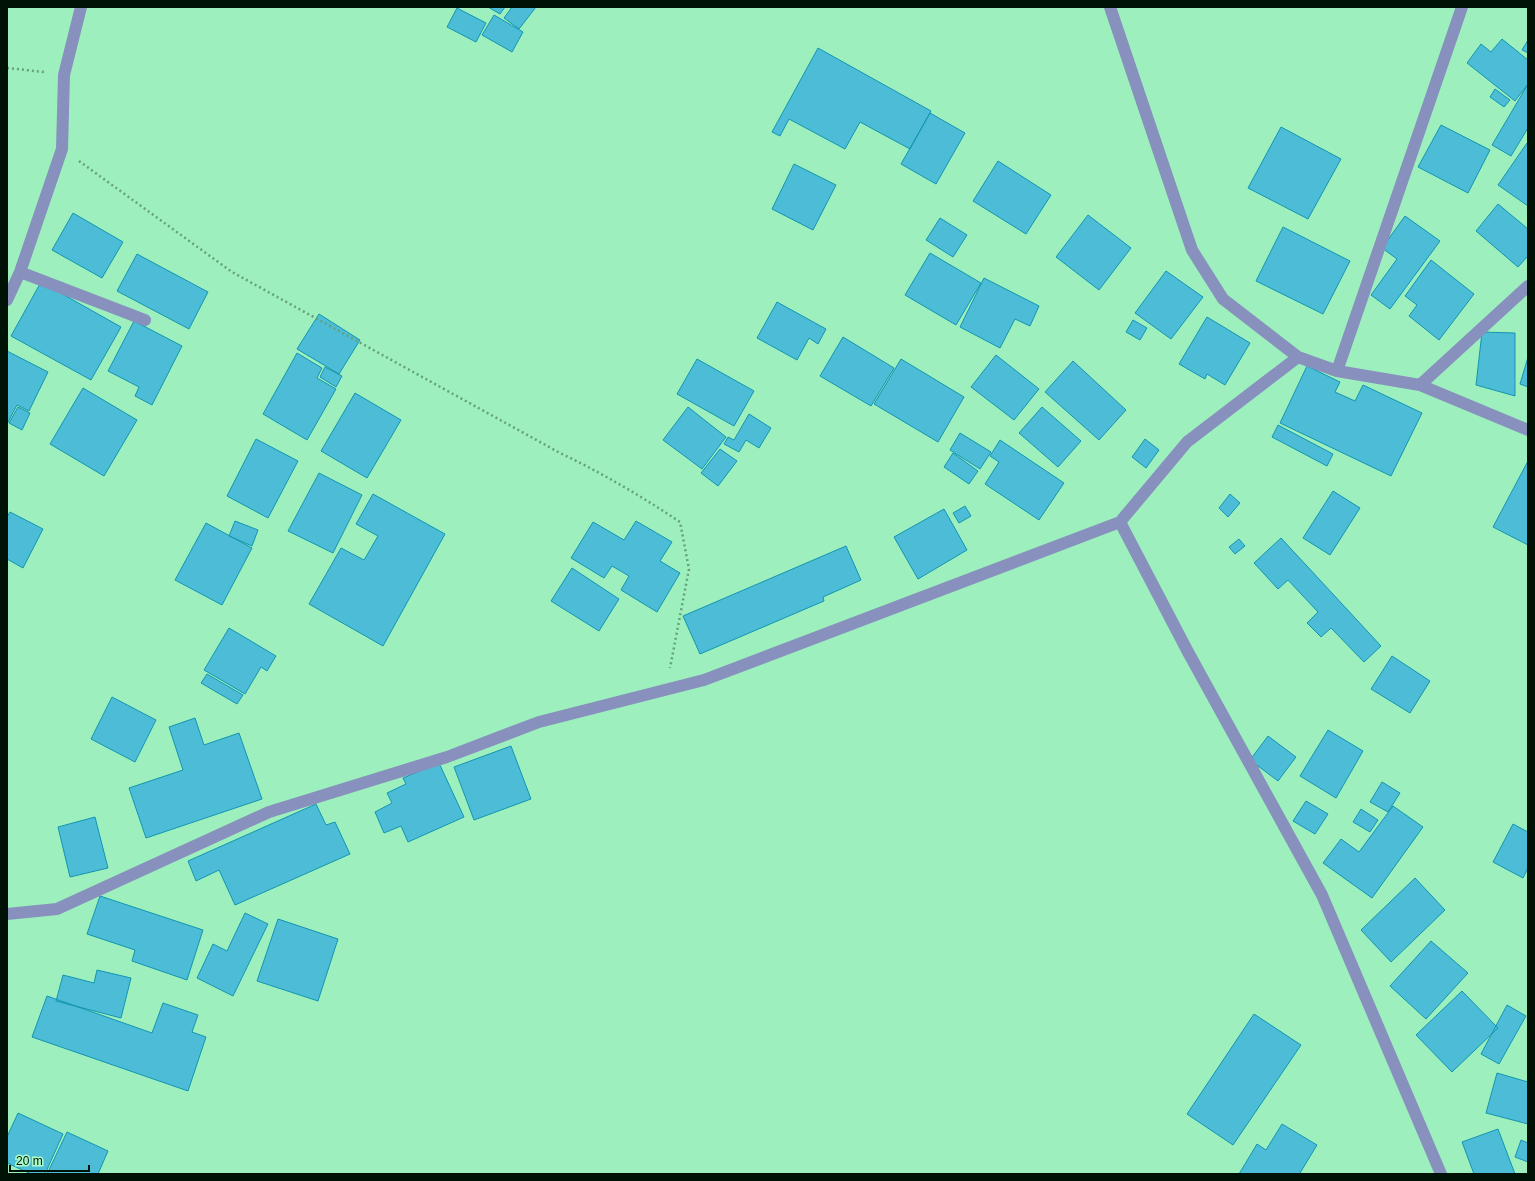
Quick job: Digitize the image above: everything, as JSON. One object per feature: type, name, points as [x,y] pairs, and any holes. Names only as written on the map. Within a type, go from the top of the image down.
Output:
[{"type":"street","points":[[7,300],[20,272],[62,149],[64,75],[81,7]]},
{"type":"street","points":[[1110,7],[1192,250],[1223,299],[1298,357],[1337,371],[1420,385],[1528,430]]},
{"type":"street","points":[[1337,371],[1462,7]]},
{"type":"street","points":[[20,272],[146,320]]},
{"type":"street","points":[[1420,385],[1528,286]]},
{"type":"street","points":[[7,914],[57,909],[269,812],[447,757],[540,722],[704,680],[1120,522],[1187,442],[1298,357]]},
{"type":"street","points":[[1120,522],[1188,652],[1322,895],[1441,1174]]},
{"type":"path","points":[[7,68],[64,75]]},
{"type":"path","points":[[62,149],[232,272],[560,453],[588,466],[639,495],[680,522],[689,569],[666,690]]},
{"type":"building","points":[[488,7],[505,7],[500,14]]},
{"type":"building","points":[[512,7],[536,7],[519,29],[504,18]]},
{"type":"building","points":[[457,8],[486,23],[476,42],[447,27]]},
{"type":"building","points":[[494,15],[523,32],[512,52],[482,35]]},
{"type":"building","points":[[1502,39],[1528,60],[1528,84],[1515,101],[1467,63],[1481,44],[1491,52]]},
{"type":"building","points":[[1528,40],[1528,53],[1522,50]]},
{"type":"building","points":[[818,48],[931,111],[910,149],[860,122],[845,149],[789,119],[780,136],[772,132]]},
{"type":"building","points":[[1528,84],[1528,128],[1511,156],[1492,145]]},
{"type":"building","points":[[1495,89],[1510,100],[1504,107],[1490,97]]},
{"type":"building","points":[[930,113],[965,133],[936,184],[901,164]]},
{"type":"building","points":[[1441,125],[1490,150],[1468,193],[1418,167]]},
{"type":"building","points":[[1281,127],[1341,159],[1308,219],[1248,188]]},
{"type":"building","points":[[1527,143],[1528,144],[1528,206],[1498,185]]},
{"type":"building","points":[[998,161],[1051,195],[1026,234],[973,201]]},
{"type":"building","points":[[794,164],[836,185],[813,230],[772,209]]},
{"type":"building","points":[[1498,204],[1528,229],[1528,256],[1518,267],[1476,231]]},
{"type":"building","points":[[73,213],[123,242],[102,278],[52,250]]},
{"type":"building","points":[[1088,215],[1131,248],[1099,290],[1056,257]]},
{"type":"building","points":[[1405,216],[1440,241],[1390,309],[1371,295],[1397,259],[1382,248]]},
{"type":"building","points":[[940,218],[967,235],[953,257],[926,240]]},
{"type":"building","points":[[1283,227],[1350,261],[1323,314],[1256,281]]},
{"type":"building","points":[[930,253],[981,283],[956,325],[905,295]]},
{"type":"building","points":[[137,254],[208,292],[189,329],[117,291]]},
{"type":"building","points":[[1431,260],[1474,294],[1439,340],[1409,316],[1417,305],[1405,296]]},
{"type":"building","points":[[1166,271],[1203,297],[1171,339],[1135,313]]},
{"type":"building","points":[[984,278],[1039,306],[1030,326],[1015,319],[1000,348],[960,327]]},
{"type":"building","points":[[41,282],[121,327],[91,380],[11,336]]},
{"type":"building","points":[[777,302],[826,329],[818,344],[809,338],[797,360],[757,338]]},
{"type":"building","points":[[319,314],[360,340],[339,374],[297,349]]},
{"type":"building","points":[[1207,317],[1250,343],[1225,385],[1207,374],[1205,379],[1179,364]]},
{"type":"building","points":[[1133,320],[1147,328],[1140,340],[1126,332]]},
{"type":"building","points":[[134,321],[182,346],[152,405],[135,396],[139,387],[108,371]]},
{"type":"building","points":[[1482,332],[1515,333],[1515,396],[1476,385]]},
{"type":"building","points":[[843,337],[894,368],[871,406],[820,376]]},
{"type":"building","points":[[7,351],[48,372],[29,411],[17,405],[7,424]]},
{"type":"building","points":[[297,353],[322,368],[317,378],[336,389],[307,440],[263,414]]},
{"type":"building","points":[[996,355],[1039,389],[1014,420],[971,387]]},
{"type":"building","points":[[1528,357],[1528,387],[1520,384]]},
{"type":"building","points":[[697,359],[754,391],[734,426],[677,394]]},
{"type":"building","points":[[901,359],[964,397],[938,442],[874,404]]},
{"type":"building","points":[[1073,361],[1126,410],[1099,440],[1045,392]]},
{"type":"building","points":[[1307,366],[1340,382],[1335,392],[1355,401],[1363,385],[1422,413],[1391,476],[1280,423]]},
{"type":"building","points":[[325,367],[342,376],[336,387],[320,377]]},
{"type":"building","points":[[83,388],[137,420],[104,476],[50,444]]},
{"type":"building","points":[[355,393],[401,420],[367,478],[321,451]]},
{"type":"building","points":[[18,407],[30,413],[22,430],[9,423]]},
{"type":"building","points":[[688,407],[726,437],[702,469],[663,440]]},
{"type":"building","points":[[1042,407],[1081,441],[1058,467],[1019,433]]},
{"type":"building","points":[[749,414],[771,428],[759,448],[746,440],[739,452],[724,444],[728,437],[734,440]]},
{"type":"building","points":[[1278,425],[1333,454],[1327,466],[1272,437]]},
{"type":"building","points":[[960,433],[991,452],[980,469],[950,450]]},
{"type":"building","points":[[256,439],[298,461],[268,518],[227,496]]},
{"type":"building","points":[[1145,439],[1159,450],[1146,468],[1132,457]]},
{"type":"building","points":[[1000,440],[1064,483],[1039,520],[985,484],[999,462],[990,456]]},
{"type":"building","points":[[720,449],[737,461],[718,486],[701,473]]},
{"type":"building","points":[[953,453],[978,471],[969,484],[944,467]]},
{"type":"building","points":[[1528,461],[1528,545],[1493,527]]},
{"type":"building","points":[[319,473],[362,495],[333,553],[288,531]]},
{"type":"building","points":[[1333,491],[1360,508],[1330,555],[1303,538]]},
{"type":"building","points":[[373,494],[445,534],[383,646],[309,604],[341,548],[364,560],[378,536],[356,524]]},
{"type":"building","points":[[1230,494],[1240,503],[1228,517],[1219,508]]},
{"type":"building","points":[[965,506],[971,516],[959,523],[953,513]]},
{"type":"building","points":[[944,509],[967,550],[918,579],[894,537]]},
{"type":"building","points":[[10,512],[43,529],[23,568],[7,559],[7,517]]},
{"type":"building","points":[[235,521],[258,530],[252,546],[229,536]]},
{"type":"building","points":[[636,521],[672,542],[660,561],[680,573],[657,612],[621,590],[629,576],[612,566],[604,578],[571,558],[593,522],[624,540]]},
{"type":"building","points":[[206,523],[252,548],[222,605],[175,580]]},
{"type":"building","points":[[1281,538],[1381,646],[1364,662],[1331,628],[1321,637],[1307,623],[1318,612],[1288,580],[1278,589],[1254,563]]},
{"type":"building","points":[[1239,539],[1245,546],[1235,554],[1229,547]]},
{"type":"building","points":[[846,546],[861,580],[823,597],[824,601],[700,654],[683,616]]},
{"type":"building","points":[[572,568],[619,599],[599,631],[551,601]]},
{"type":"building","points":[[229,628],[276,656],[267,671],[261,667],[245,694],[204,670]]},
{"type":"building","points":[[1392,656],[1430,681],[1410,713],[1371,689]]},
{"type":"building","points":[[207,674],[243,695],[237,704],[201,683]]},
{"type":"building","points":[[112,697],[156,720],[135,762],[91,739]]},
{"type":"building","points":[[195,718],[204,745],[239,733],[262,799],[146,838],[129,788],[183,770],[169,727]]},
{"type":"building","points":[[1328,730],[1363,751],[1336,798],[1300,776]]},
{"type":"building","points":[[1268,736],[1296,757],[1278,781],[1250,760]]},
{"type":"building","points":[[511,746],[531,799],[474,820],[454,767]]},
{"type":"building","points":[[439,763],[464,817],[408,842],[401,826],[384,833],[375,812],[392,803],[387,793],[406,784],[403,778]]},
{"type":"building","points":[[1382,782],[1400,793],[1388,812],[1370,802]]},
{"type":"building","points":[[1306,801],[1328,814],[1315,834],[1293,821]]},
{"type":"building","points":[[316,804],[326,825],[335,822],[350,854],[235,905],[219,870],[196,881],[188,861]]},
{"type":"building","points":[[1393,806],[1423,827],[1372,898],[1323,863],[1341,839],[1359,852]]},
{"type":"building","points":[[1361,809],[1378,820],[1370,832],[1353,822]]},
{"type":"building","points":[[95,817],[108,868],[70,877],[58,827]]},
{"type":"building","points":[[1513,824],[1528,832],[1528,868],[1523,878],[1493,862]]},
{"type":"building","points":[[1415,878],[1445,910],[1391,962],[1361,930]]},
{"type":"building","points":[[100,896],[203,930],[187,980],[132,961],[135,950],[87,934]]},
{"type":"building","points":[[245,913],[268,924],[233,996],[197,978],[213,944],[227,951]]},
{"type":"building","points":[[278,919],[338,939],[318,1001],[257,981]]},
{"type":"building","points":[[1431,941],[1468,973],[1426,1019],[1390,986]]},
{"type":"building","points":[[97,970],[131,978],[121,1018],[56,1001],[63,975],[94,983]]},
{"type":"building","points":[[1462,991],[1498,1028],[1452,1072],[1416,1035]]},
{"type":"building","points":[[47,996],[152,1033],[163,1003],[198,1015],[192,1032],[206,1037],[188,1091],[32,1037]]},
{"type":"building","points":[[1507,1005],[1526,1016],[1499,1064],[1481,1054]]},
{"type":"building","points":[[1254,1014],[1301,1045],[1233,1145],[1187,1114]]},
{"type":"building","points":[[1497,1073],[1528,1082],[1528,1124],[1486,1113]]},
{"type":"building","points":[[18,1113],[63,1134],[45,1174],[31,1174],[7,1163],[7,1137]]},
{"type":"building","points":[[1282,1124],[1317,1145],[1300,1173],[1302,1174],[1239,1174],[1257,1144],[1266,1150]]},
{"type":"building","points":[[1498,1129],[1515,1174],[1474,1174],[1462,1142]]},
{"type":"building","points":[[67,1132],[108,1151],[98,1174],[47,1174]]},
{"type":"building","points":[[1521,1140],[1528,1143],[1528,1162],[1515,1157]]}]
